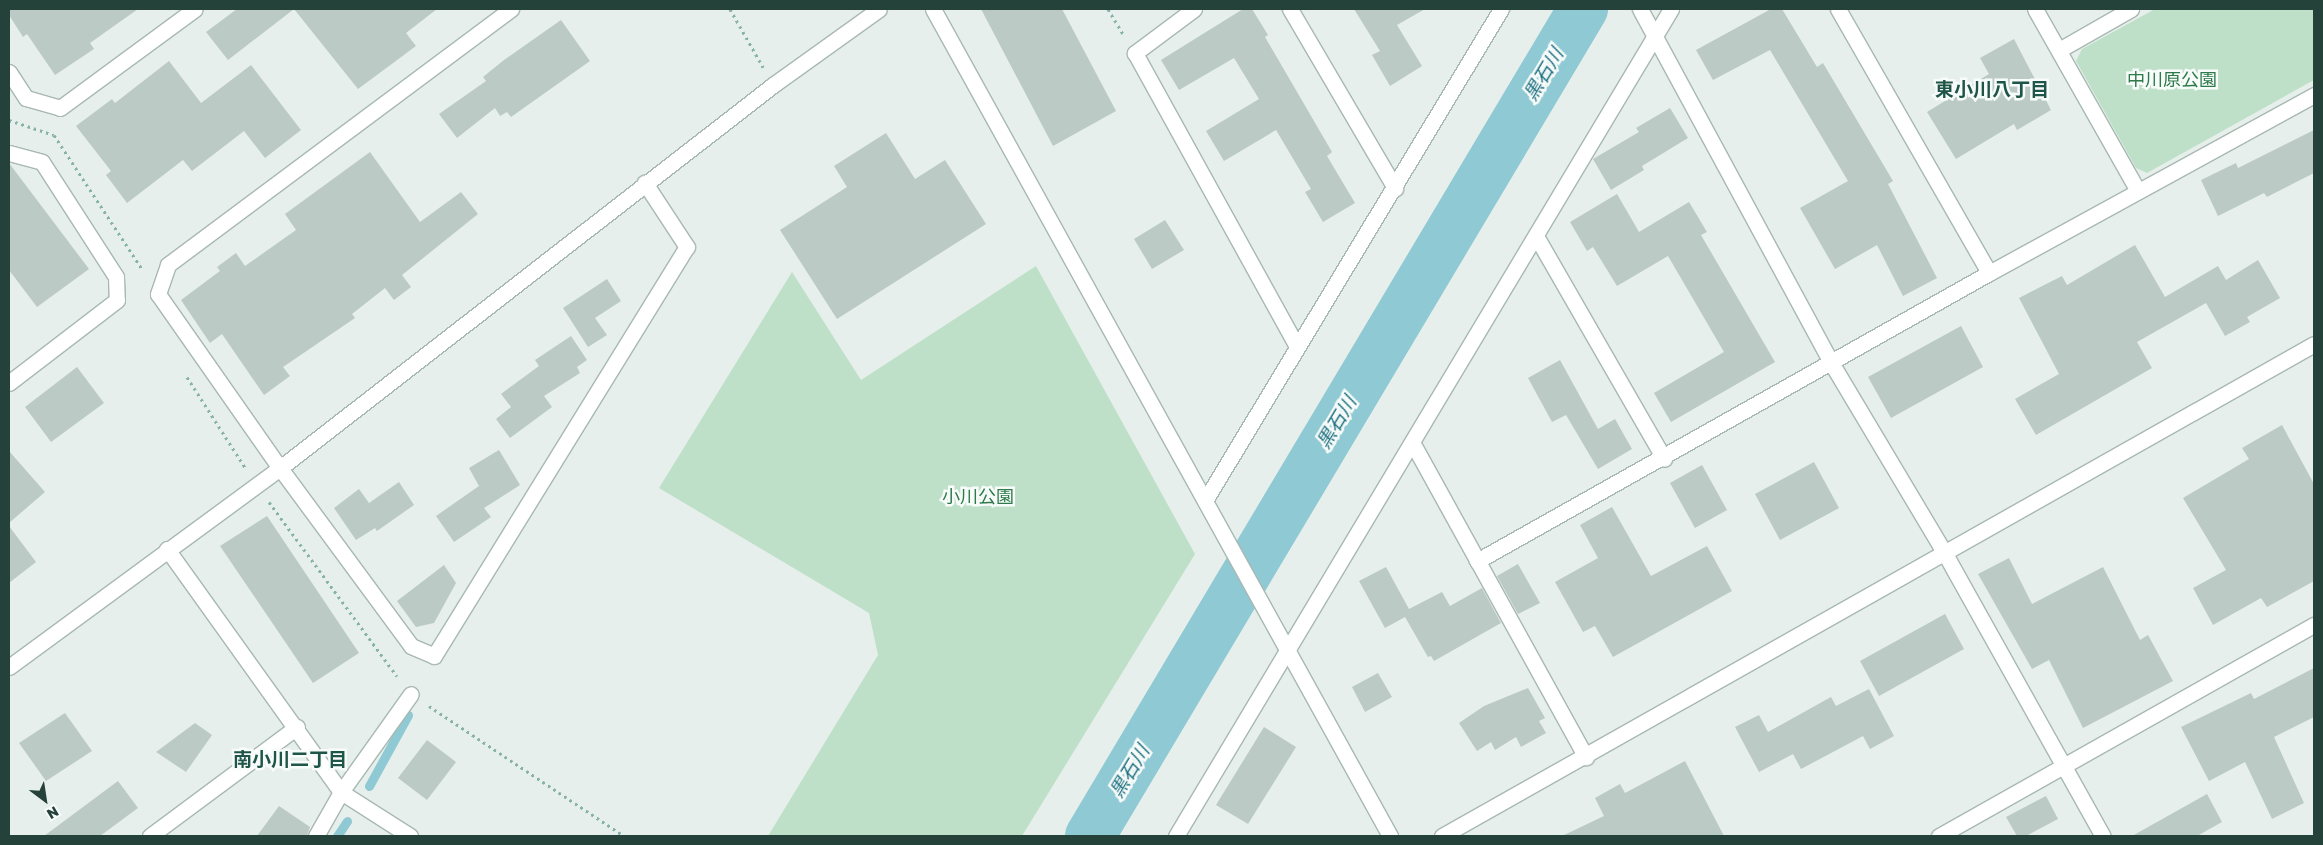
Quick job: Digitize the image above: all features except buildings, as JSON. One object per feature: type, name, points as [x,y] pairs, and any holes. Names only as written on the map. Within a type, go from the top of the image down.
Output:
[{"type":"street","points":[[9,72],[26,98],[60,108],[195,9]]},
{"type":"street","points":[[511,9],[168,264],[158,294],[280,468],[412,646],[434,656],[687,247],[645,182]]},
{"type":"street","points":[[9,667],[167,549],[280,468],[645,182],[773,84],[879,9]]},
{"type":"street","points":[[933,9],[1206,499],[1286,650],[1390,836]]},
{"type":"street","points":[[1194,9],[1135,53],[1297,346]]},
{"type":"street","points":[[1290,9],[1395,188]]},
{"type":"street","points":[[1206,499],[1297,346],[1395,188],[1501,9]]},
{"type":"street","points":[[1176,836],[1286,650],[1414,444],[1672,9]]},
{"type":"street","points":[[1838,9],[1989,273]]},
{"type":"street","points":[[2035,9],[2138,191]]},
{"type":"street","points":[[2059,50],[2131,9]]},
{"type":"street","points":[[1643,15],[1832,364],[1944,552],[2104,836]]},
{"type":"street","points":[[1477,561],[1664,459],[1989,273],[2314,95]]},
{"type":"street","points":[[9,153],[42,162],[116,277],[117,300],[9,383]]},
{"type":"street","points":[[1536,236],[1664,459]]},
{"type":"street","points":[[1442,836],[1586,757],[1944,552],[2314,344]]},
{"type":"street","points":[[1414,444],[1586,757]]},
{"type":"street","points":[[167,549],[341,792],[410,836]]},
{"type":"street","points":[[1938,836],[2314,625]]},
{"type":"street","points":[[316,836],[341,792],[411,694]]},
{"type":"street","points":[[150,836],[296,727]]},
{"type":"path","points":[[730,9],[773,84]]},
{"type":"path","points":[[1108,9],[1135,53]]},
{"type":"path","points":[[411,694],[624,836]]},
{"type":"green space","name":"中川原公園","points":[[2155,9],[2314,9],[2314,80],[2147,173],[2136,168],[2076,61],[2082,49]]},
{"type":"green space","name":"小川公園","points":[[1036,266],[1195,554],[1022,836],[768,836],[878,655],[869,613],[659,488],[792,272],[861,380]]},
{"type":"waterway","name":"黒石川","points":[[1090,836],[1583,9]]},
{"type":"waterway","points":[[369,786],[408,715]]},
{"type":"waterway","points":[[337,836],[347,821]]},
{"type":"district","name":"東小川八丁目","points":[[1992,89]]},
{"type":"district","name":"南小川二丁目","points":[[290,759]]}]
